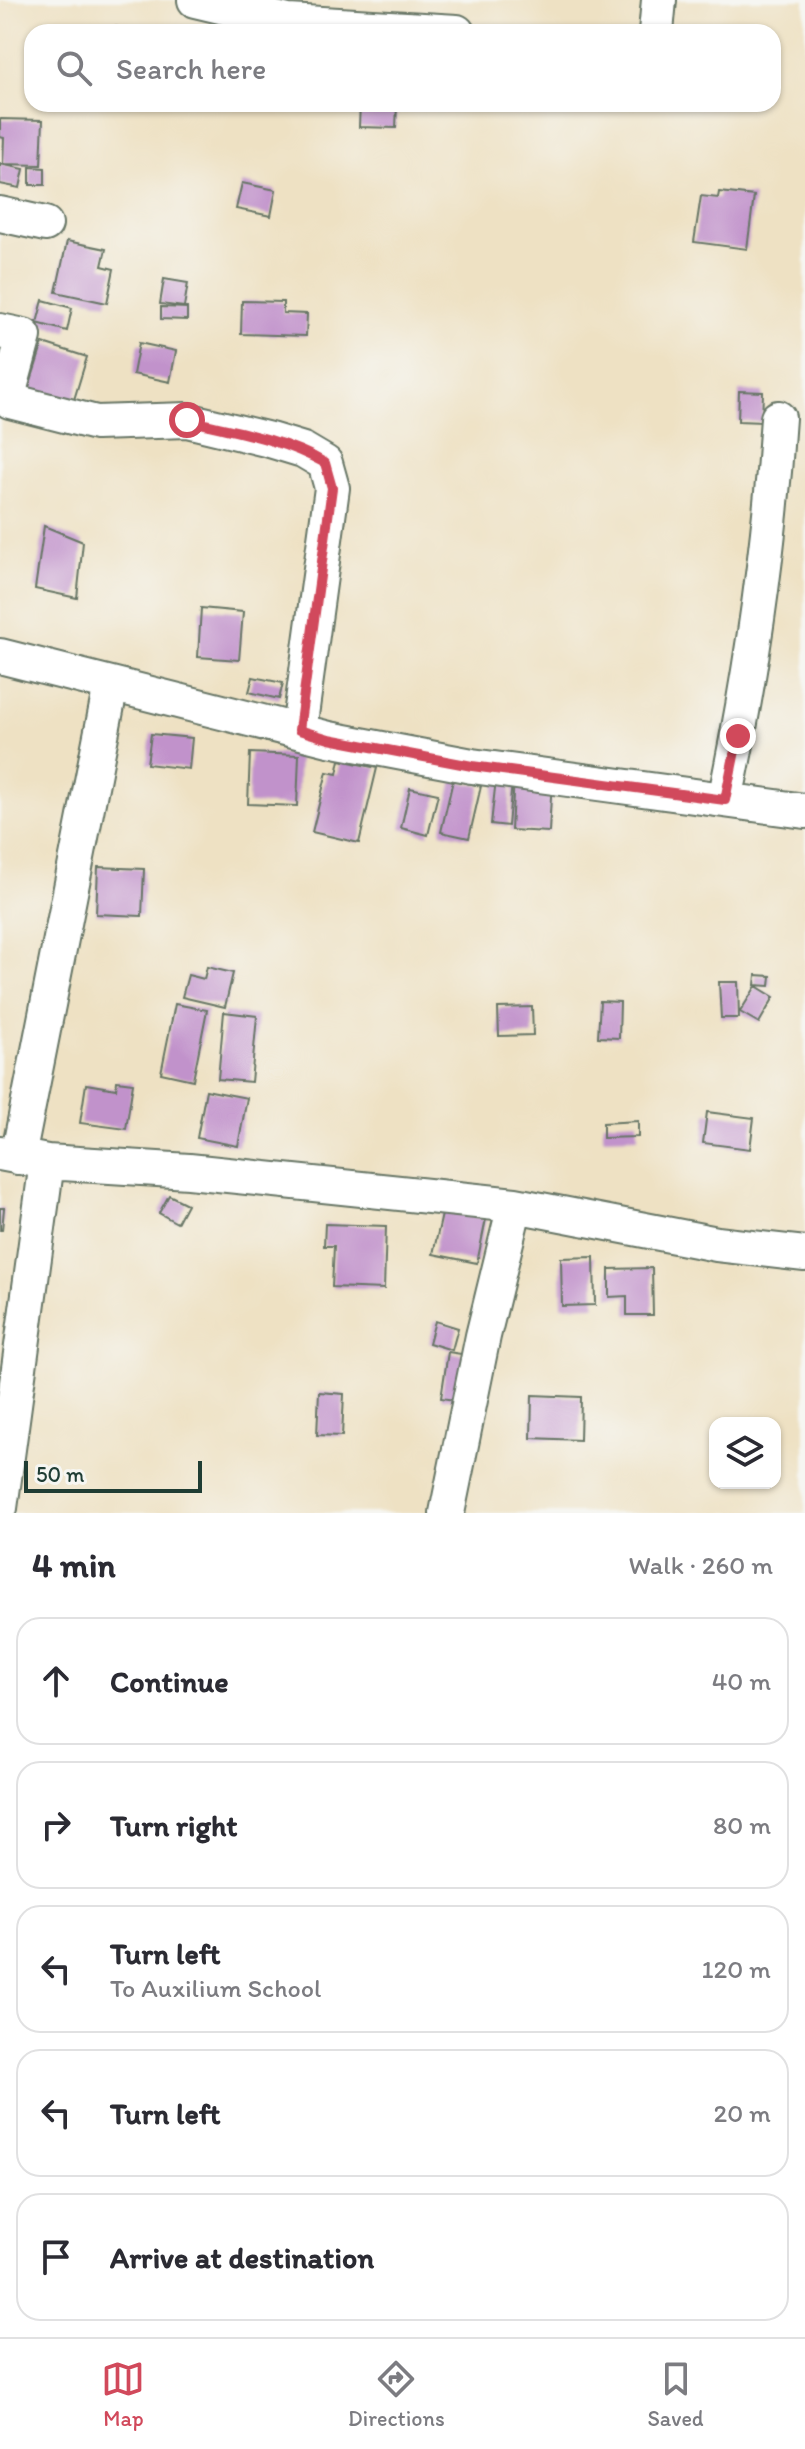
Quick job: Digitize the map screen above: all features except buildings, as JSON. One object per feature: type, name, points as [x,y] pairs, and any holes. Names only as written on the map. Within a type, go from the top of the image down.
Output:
[{"type":"street","points":[[195,0],[288,22],[322,24]]},
{"type":"street","points":[[657,24],[659,0]]},
{"type":"street","points":[[0,214],[45,224]]},
{"type":"street","points":[[0,331],[24,336],[11,384],[10,401],[96,423],[187,420],[281,443],[303,450],[325,463],[332,488],[299,730]]},
{"type":"street","points":[[725,800],[738,736],[758,598],[778,418]]},
{"type":"street","points":[[0,656],[329,739],[472,766],[805,811]]},
{"type":"street","points":[[0,1508],[22,1157],[111,685]]},
{"type":"street","points":[[22,1157],[515,1205],[717,1244],[805,1254]]},
{"type":"street","points":[[447,1513],[483,1336],[515,1205]]},
{"type":"route","points":[[187,420],[303,450],[325,463],[332,488],[299,730],[329,739],[472,766],[725,800],[738,736]]}]
